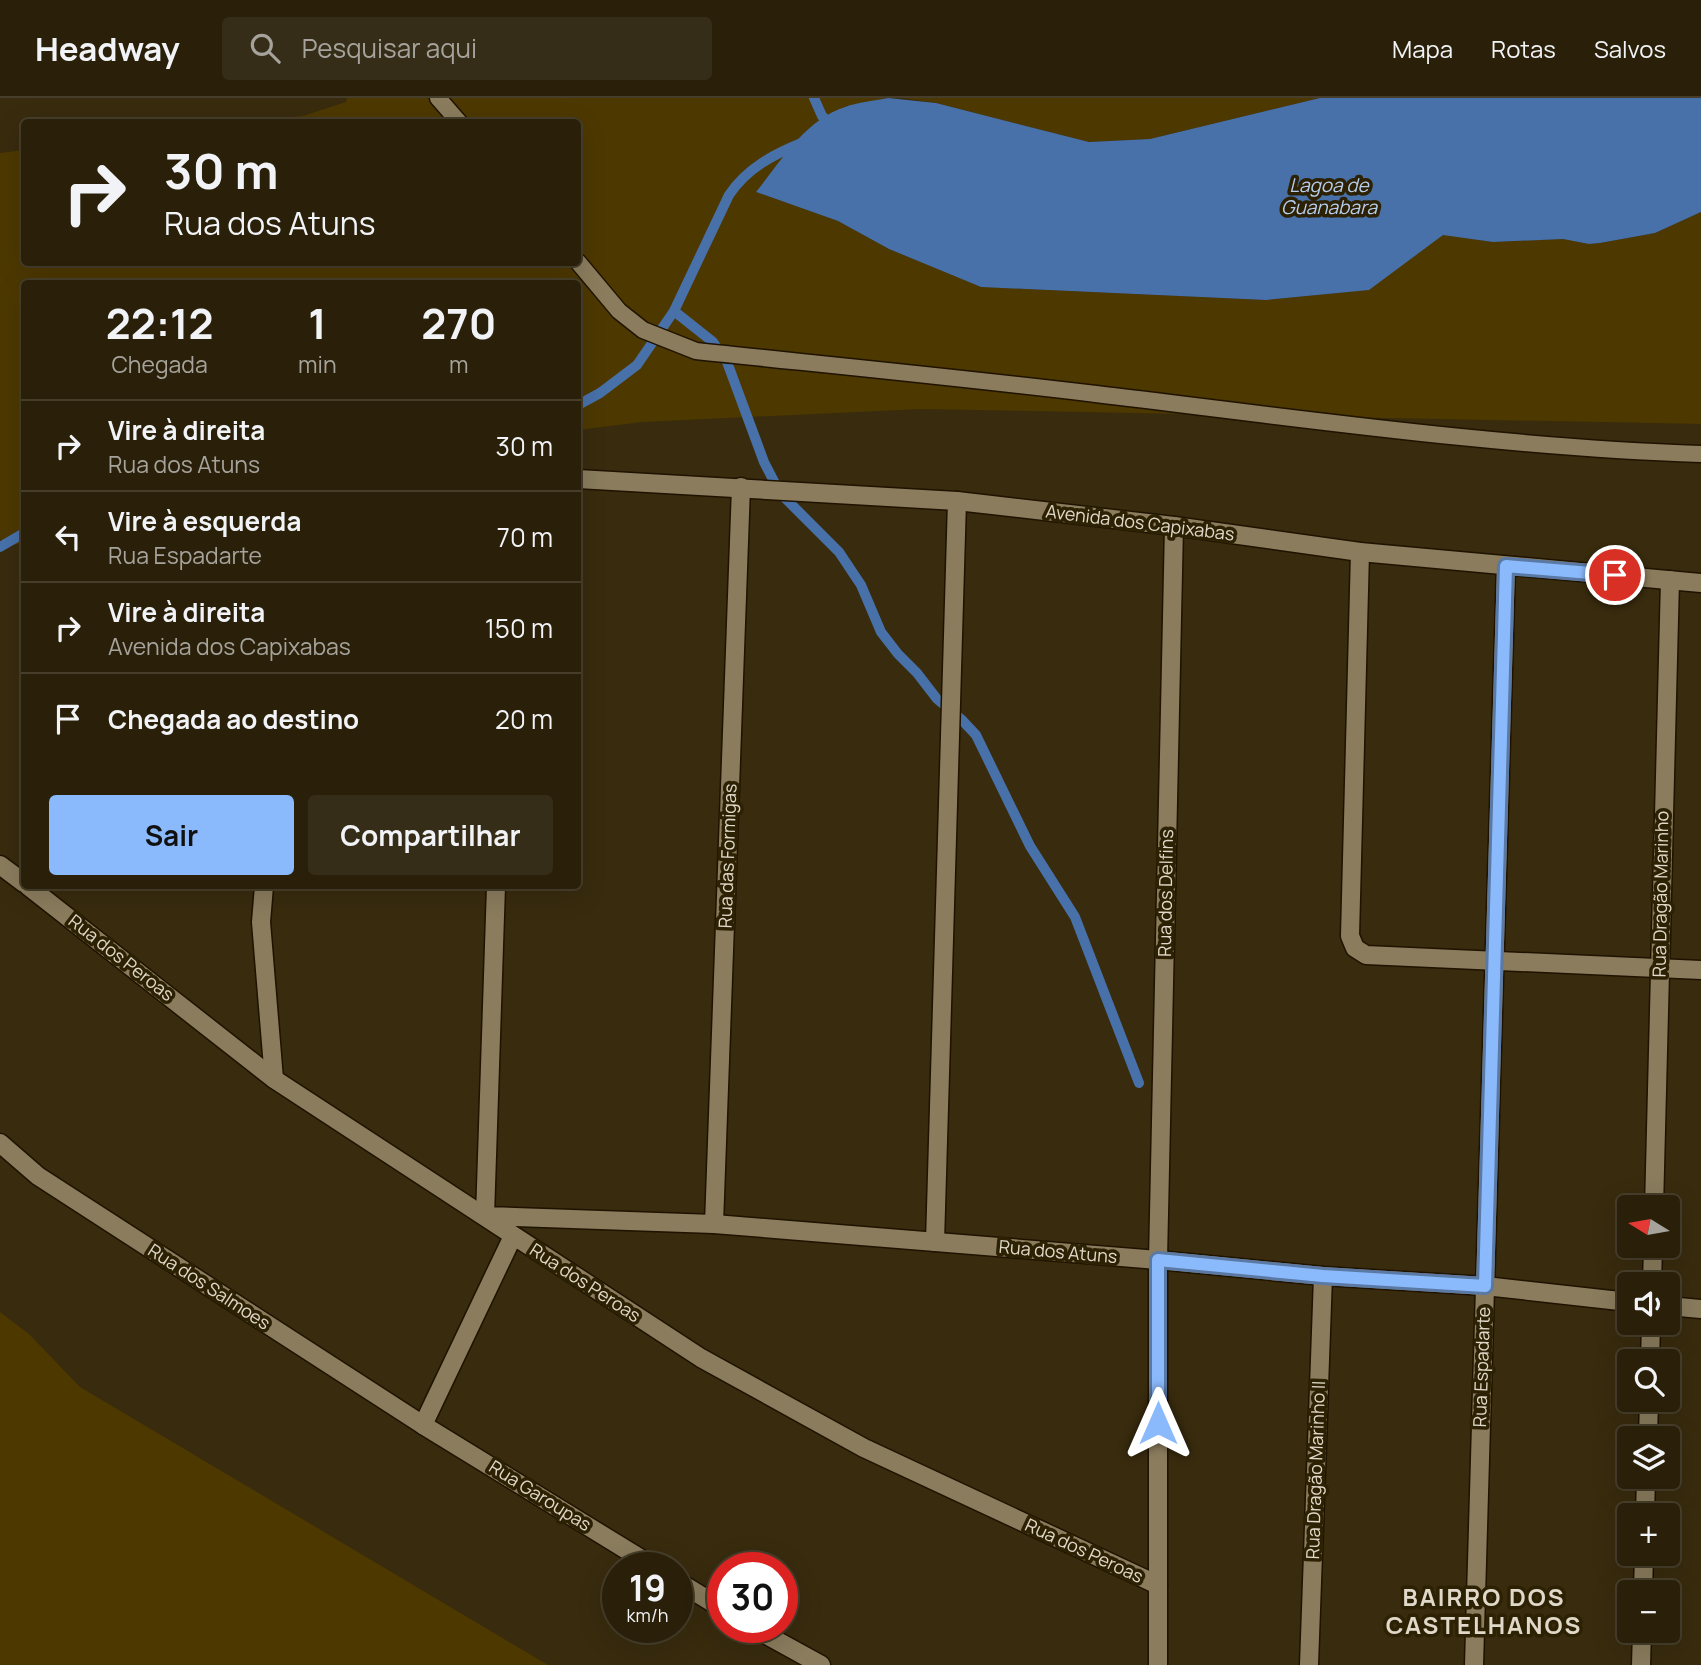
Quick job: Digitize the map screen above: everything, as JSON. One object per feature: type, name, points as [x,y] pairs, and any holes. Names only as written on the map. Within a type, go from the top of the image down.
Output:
[{"type":"street","name":"Avenida dos Capixabas","points":[[581,479],[957,501],[1174,526],[1360,552],[1701,583]]},
{"type":"street","name":"Rua das Formigas","points":[[714,1224],[741,487]]},
{"type":"street","points":[[935,1242],[957,501]]},
{"type":"street","name":"Rua dos Delfins","points":[[1158,1665],[1158,1260],[1174,526]]},
{"type":"street","points":[[1360,552],[1350,936],[1354,948],[1366,955],[1701,970]]},
{"type":"street","name":"Rua Espadarte","points":[[1474,1665],[1506,566]]},
{"type":"street","name":"Rua Dragão Marinho","points":[[1654,1195],[1670,580]]},
{"type":"street","name":"Rua dos Peroas","points":[[0,864],[21,880]]},
{"type":"street","name":"Rua dos Peroas","points":[[33,889],[274,1079],[701,1358],[864,1448],[1158,1586]]},
{"type":"street","name":"Rua dos Peroas","points":[[54,889],[57,907]]},
{"type":"street","points":[[264,889],[261,922],[274,1079]]},
{"type":"street","points":[[485,1216],[496,889]]},
{"type":"street","name":"Rua dos Salmoes","points":[[0,1143],[38,1176],[423,1425]]},
{"type":"street","name":"Rua dos Atuns","points":[[485,1216],[714,1224],[1323,1276],[1485,1286],[1617,1300]]},
{"type":"street","points":[[423,1425],[513,1236]]},
{"type":"street","name":"Rua Dragão Marinho II","points":[[1309,1665],[1323,1276]]},
{"type":"street","points":[[1680,1307],[1701,1309]]},
{"type":"street","name":"Rua Garoupas","points":[[423,1425],[630,1552]]},
{"type":"street","points":[[781,1643],[821,1665]]},
{"type":"street","points":[[1641,1665],[1642,1643]]},
{"type":"lane","points":[[438,98],[456,119]]},
{"type":"lane","points":[[581,266],[619,311],[643,330],[696,351],[1096,394],[1320,423],[1614,451],[1701,454]]},
{"type":"shaded area","points":[[347,98],[888,98],[844,107],[799,138],[756,192],[838,221],[889,249],[981,287],[1266,300],[1368,290],[1443,234],[1493,242],[1563,239],[1589,244],[1655,233],[1701,212],[1701,424],[922,409],[642,422],[581,430],[581,280],[21,280],[21,544],[8,546],[0,539],[0,153],[21,150],[21,266],[581,266],[581,119],[276,119],[303,116],[346,102]]},
{"type":"shaded area","points":[[903,98],[1320,98],[1150,139],[1089,142],[936,103]]},
{"type":"shaded area","points":[[0,1312],[29,1334],[80,1387],[548,1665],[0,1665]]},
{"type":"water","name":"Lagoa de Guanabara","points":[[888,98],[936,103],[1089,142],[1150,139],[1320,98],[1701,98],[1701,212],[1655,233],[1589,244],[1563,239],[1493,242],[1443,235],[1369,290],[1266,300],[981,287],[889,249],[838,221],[756,192],[795,143],[818,121],[850,105]]},
{"type":"waterway","points":[[814,98],[822,116],[833,126]]},
{"type":"waterway","points":[[581,403],[600,393],[637,365],[674,311],[736,185],[762,163],[804,142]]},
{"type":"waterway","points":[[674,311],[713,342],[727,362],[764,462],[780,493],[839,552],[861,585],[881,632],[898,654],[937,699],[976,735],[1030,846],[1075,917],[1139,1083]]},
{"type":"waterway","points":[[0,547],[21,535]]},
{"type":"district","name":"BAIRRO DOS CASTELHANOS","points":[[1484,1612]]},
{"type":"route","points":[[1158,1423],[1158,1260],[1323,1276],[1485,1286],[1506,566],[1615,575]]}]
